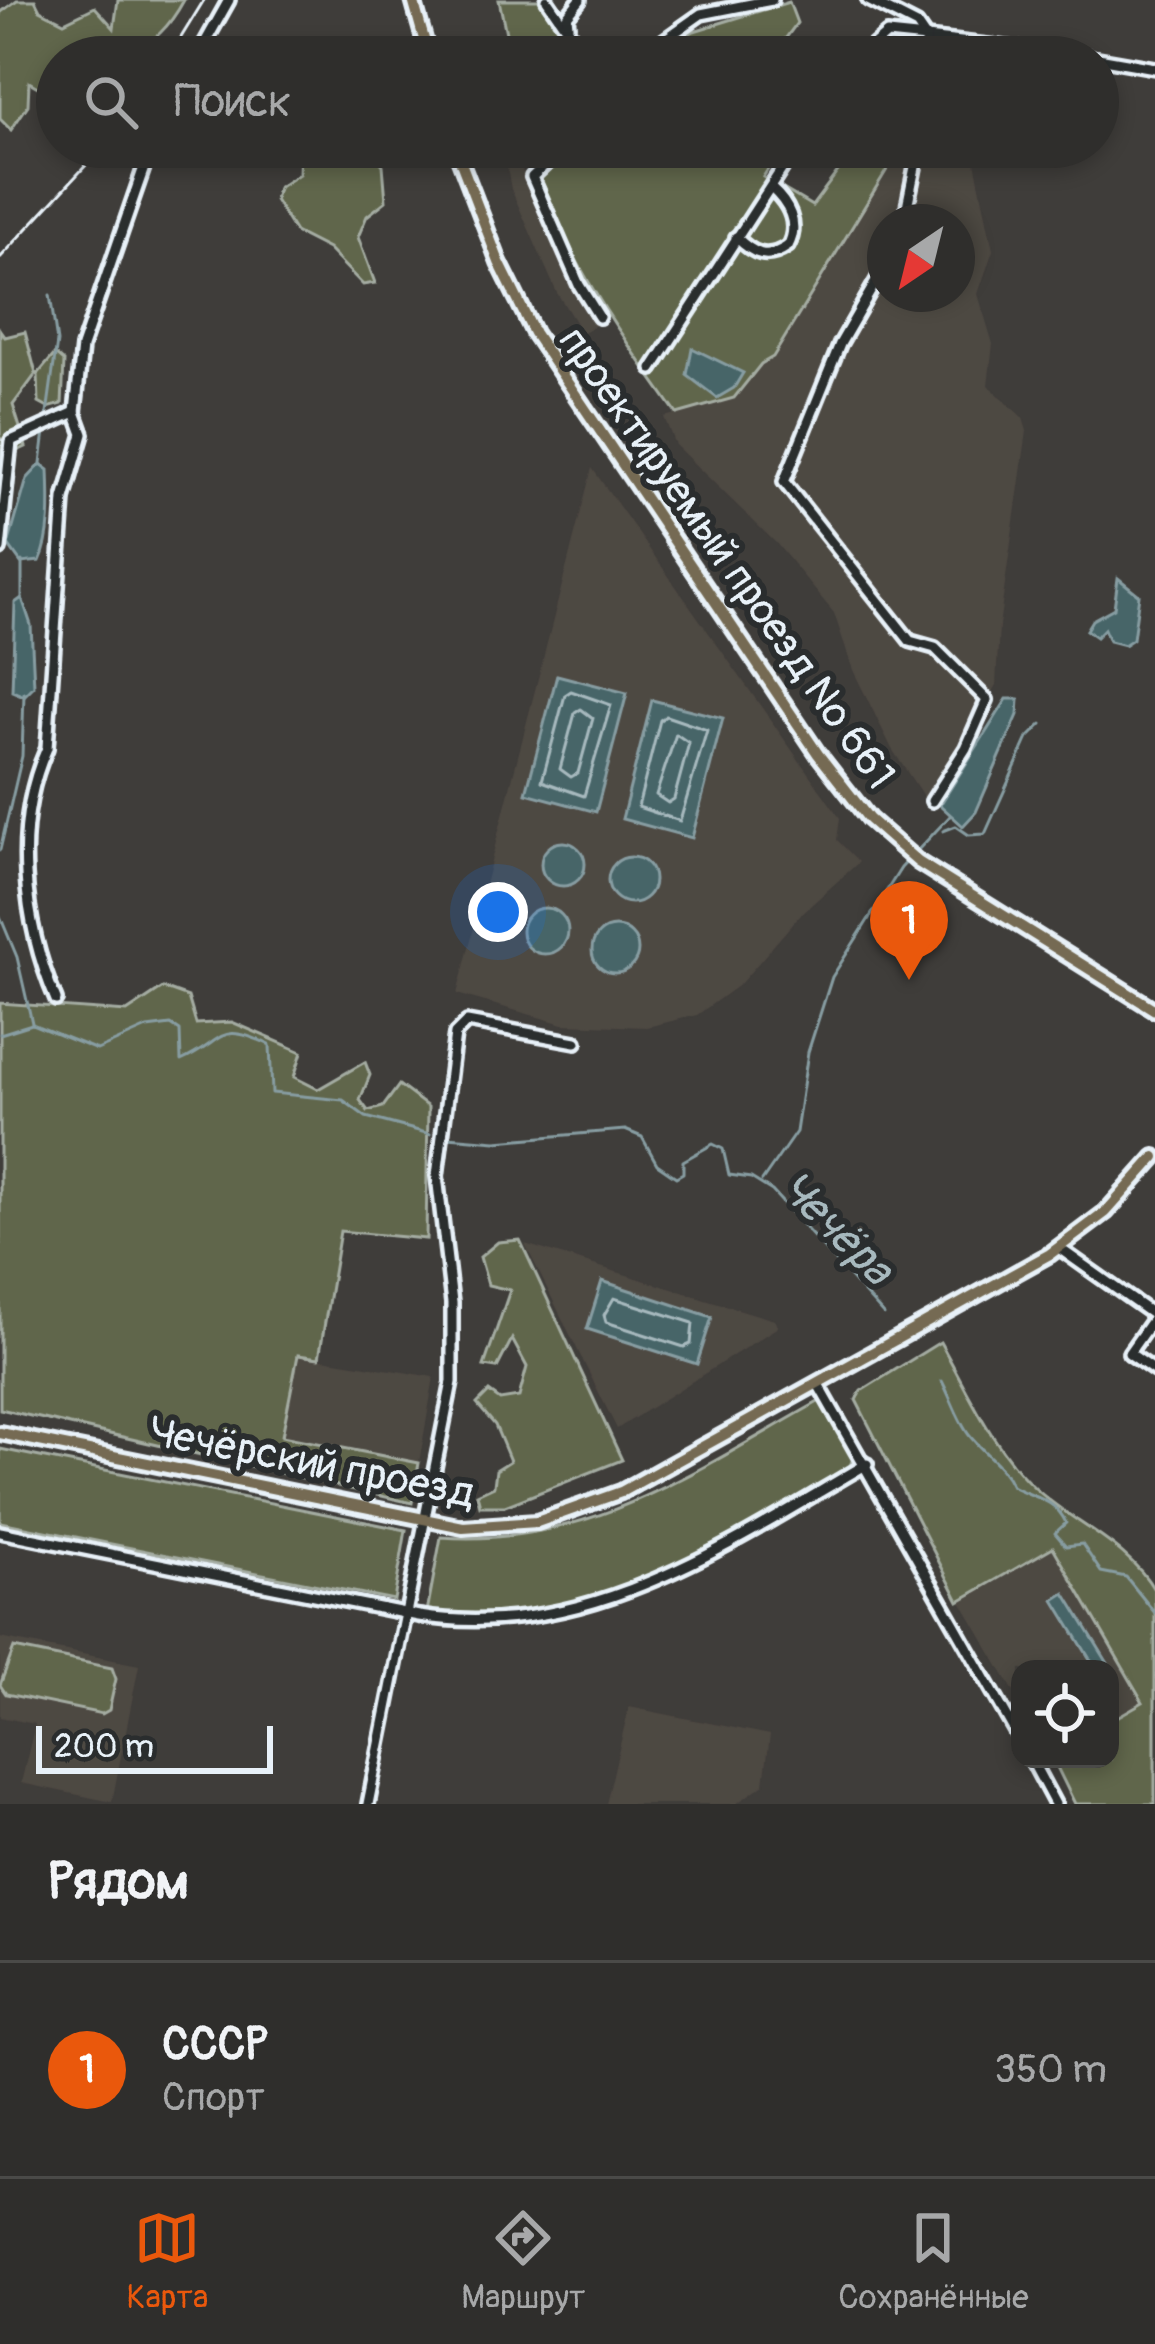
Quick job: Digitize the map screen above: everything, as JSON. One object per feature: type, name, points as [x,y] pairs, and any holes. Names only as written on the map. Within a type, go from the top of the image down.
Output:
[{"type":"main road","points":[[413,0],[423,36]]},
{"type":"main road","name":"проектируемый проезд № 661","points":[[462,168],[534,333],[845,791],[918,862],[1155,1010]]},
{"type":"main road","name":"Чечёрский проезд","points":[[0,1433],[424,1520],[491,1529],[562,1514],[621,1492],[1059,1249],[1106,1212],[1155,1157]]},
{"type":"street","points":[[209,36],[229,0]]},
{"type":"street","points":[[548,0],[573,36]]},
{"type":"street","points":[[568,28],[567,16],[580,0]]},
{"type":"street","points":[[670,36],[701,14],[772,0]]},
{"type":"street","points":[[868,0],[917,26],[924,36]]},
{"type":"street","points":[[1119,62],[1155,68]]},
{"type":"street","points":[[56,1000],[26,900],[30,786],[47,748],[51,715],[64,500],[83,434],[75,412],[82,346],[144,168]]},
{"type":"street","points":[[542,168],[532,177],[578,285],[599,317]]},
{"type":"street","points":[[652,369],[783,168]]},
{"type":"street","points":[[908,204],[915,168]]},
{"type":"street","points":[[736,237],[755,253],[770,256],[788,246],[794,228],[790,211],[770,188]]},
{"type":"street","points":[[867,297],[840,344],[784,482],[910,641],[935,648],[987,700],[966,748],[932,801]]},
{"type":"street","points":[[0,549],[10,441],[75,412]]},
{"type":"street","points":[[368,1804],[452,1382],[452,1303],[437,1176],[455,1034],[466,1022],[576,1042]]},
{"type":"street","points":[[1059,1249],[1155,1316],[1129,1353],[1155,1371]]},
{"type":"street","points":[[818,1384],[1011,1724]]},
{"type":"street","points":[[0,1532],[460,1623],[525,1619],[594,1606],[638,1591],[867,1464]]},
{"type":"street","points":[[1036,1768],[1055,1804]]},
{"type":"shaded area","points":[[507,168],[522,168],[573,286],[596,325],[582,333],[557,293],[511,189]]},
{"type":"shaded area","points":[[888,168],[976,168],[993,250],[978,294],[993,344],[988,385],[1023,418],[1027,431],[999,626],[996,685],[927,802],[892,749],[853,670],[834,613],[776,543],[675,445],[664,417],[734,399],[761,364],[773,357]]},
{"type":"shaded area","points":[[592,468],[840,818],[837,840],[859,862],[800,915],[740,984],[697,1015],[647,1027],[563,1024],[457,994]]},
{"type":"shaded area","points":[[525,1244],[774,1320],[778,1327],[617,1429]]},
{"type":"shaded area","points":[[298,1355],[434,1377],[419,1463],[282,1437]]},
{"type":"shaded area","points":[[1053,1546],[1119,1660],[1011,1660],[1011,1687],[960,1599]]},
{"type":"shaded area","points":[[0,1638],[139,1665],[112,1802],[21,1783],[35,1724],[0,1717]]},
{"type":"shaded area","points":[[1119,1660],[1143,1702],[1119,1716]]},
{"type":"shaded area","points":[[629,1707],[770,1735],[764,1784],[736,1804],[606,1804]]},
{"type":"green space","points":[[17,0],[35,0],[40,10],[64,22],[95,7],[114,28],[118,0],[184,0],[156,36],[36,36],[36,86],[29,82],[28,105],[11,130],[0,119],[0,13]]},
{"type":"green space","points":[[499,0],[539,0],[565,36],[507,36]]},
{"type":"green space","points":[[789,2],[797,23],[787,36],[685,36]]},
{"type":"green space","points":[[299,168],[383,168],[386,201],[367,216],[358,237],[375,283],[363,285],[328,249],[295,232],[275,200],[278,188],[299,174]]},
{"type":"green space","points":[[538,168],[769,168],[763,177],[812,206],[840,168],[888,168],[773,357],[761,364],[734,398],[677,414],[592,287]]},
{"type":"green space","points":[[0,330],[5,337],[25,332],[36,374],[13,405],[26,447],[0,459]]},
{"type":"green space","points":[[55,354],[64,362],[62,404],[48,408],[39,403],[38,374]]},
{"type":"green space","points":[[163,988],[188,997],[196,1024],[232,1022],[302,1052],[294,1077],[318,1089],[365,1062],[370,1075],[360,1100],[368,1111],[383,1107],[399,1085],[428,1107],[426,1239],[340,1231],[319,1358],[298,1355],[282,1436],[419,1463],[412,1503],[0,1409],[0,1003],[127,1012]]},
{"type":"green space","points":[[520,1240],[622,1460],[505,1506],[480,1506],[477,1494],[494,1486],[496,1470],[510,1461],[495,1425],[477,1404],[489,1392],[500,1400],[519,1397],[527,1367],[512,1339],[497,1368],[484,1366],[510,1290],[488,1285],[480,1257],[498,1242]]},
{"type":"green space","points":[[940,1342],[982,1419],[1021,1473],[1144,1575],[1155,1591],[1155,1804],[1075,1804],[1057,1768],[1119,1768],[1119,1716],[1143,1702],[1053,1547],[959,1601],[856,1400],[861,1391]]},
{"type":"green space","points":[[820,1401],[853,1458],[848,1471],[699,1553],[594,1597],[540,1611],[485,1616],[427,1612],[441,1537],[495,1537],[593,1517],[685,1477]]},
{"type":"green space","points":[[0,1449],[406,1530],[394,1600],[0,1522]]},
{"type":"green space","points":[[14,1648],[112,1668],[116,1679],[109,1710],[102,1714],[6,1694],[0,1685]]},
{"type":"water","points":[[692,348],[743,373],[734,388],[717,398],[687,375]]},
{"type":"water","points":[[41,464],[49,470],[47,540],[40,561],[21,563],[8,545],[27,479]]},
{"type":"water","points":[[1118,578],[1139,595],[1133,639],[1124,645],[1109,641],[1104,629],[1096,637],[1086,630],[1092,620],[1114,608]]},
{"type":"water","points":[[22,598],[31,625],[34,686],[24,696],[12,691],[15,603]]},
{"type":"water","points":[[557,675],[627,693],[596,812],[526,793]]},
{"type":"water","points":[[1007,699],[1019,699],[1018,715],[976,812],[963,826],[940,805]]},
{"type":"water","points":[[652,700],[723,718],[692,838],[622,819]]},
{"type":"water","points":[[563,842],[579,848],[585,864],[579,880],[563,886],[547,880],[541,864],[547,848]]},
{"type":"water","points":[[631,857],[647,864],[654,880],[647,896],[631,903],[615,896],[608,880],[615,864]]},
{"type":"water","points":[[545,908],[561,915],[568,931],[561,947],[545,954],[529,947],[522,931],[529,915]]},
{"type":"water","points":[[615,927],[631,934],[638,950],[631,966],[615,973],[599,966],[592,950],[599,934]]},
{"type":"water","points":[[602,1281],[712,1317],[697,1364],[587,1329]]},
{"type":"water","points":[[1065,1593],[1106,1660],[1091,1660],[1054,1600]]},
{"type":"waterway","points":[[46,421],[57,342],[50,295]]},
{"type":"waterway","points":[[41,463],[45,431]]},
{"type":"waterway","points":[[22,561],[22,599]]},
{"type":"waterway","points":[[0,850],[22,756],[24,693]]},
{"type":"waterway","points":[[943,831],[956,826],[969,835],[985,834],[1028,738],[1042,724]]},
{"type":"waterway","points":[[762,1181],[796,1132],[808,1052],[832,977],[901,868],[950,816]]},
{"type":"waterway","points":[[0,916],[17,957],[32,1023]]},
{"type":"waterway","name":"Чечёра","points":[[0,1034],[32,1024],[97,1050],[147,1028],[171,1025],[180,1031],[181,1061],[223,1036],[240,1034],[270,1045],[272,1093],[343,1100],[366,1117],[430,1134]]},
{"type":"waterway","name":"Чечёра","points":[[448,1137],[496,1141],[625,1130],[642,1137],[657,1164],[676,1177],[683,1173],[683,1161],[713,1144],[723,1149],[729,1175],[751,1178],[772,1191],[884,1315]]},
{"type":"waterway","name":"Чечёра","points":[[942,1381],[965,1429],[1012,1486],[1050,1503],[1061,1515],[1066,1523],[1055,1533],[1066,1546],[1082,1544],[1101,1572],[1126,1577],[1155,1613]]},
{"type":"railway","points":[[182,36],[204,0]]},
{"type":"railway","points":[[0,258],[84,168]]},
{"type":"place","name":"СССР","points":[[909,980]]}]
